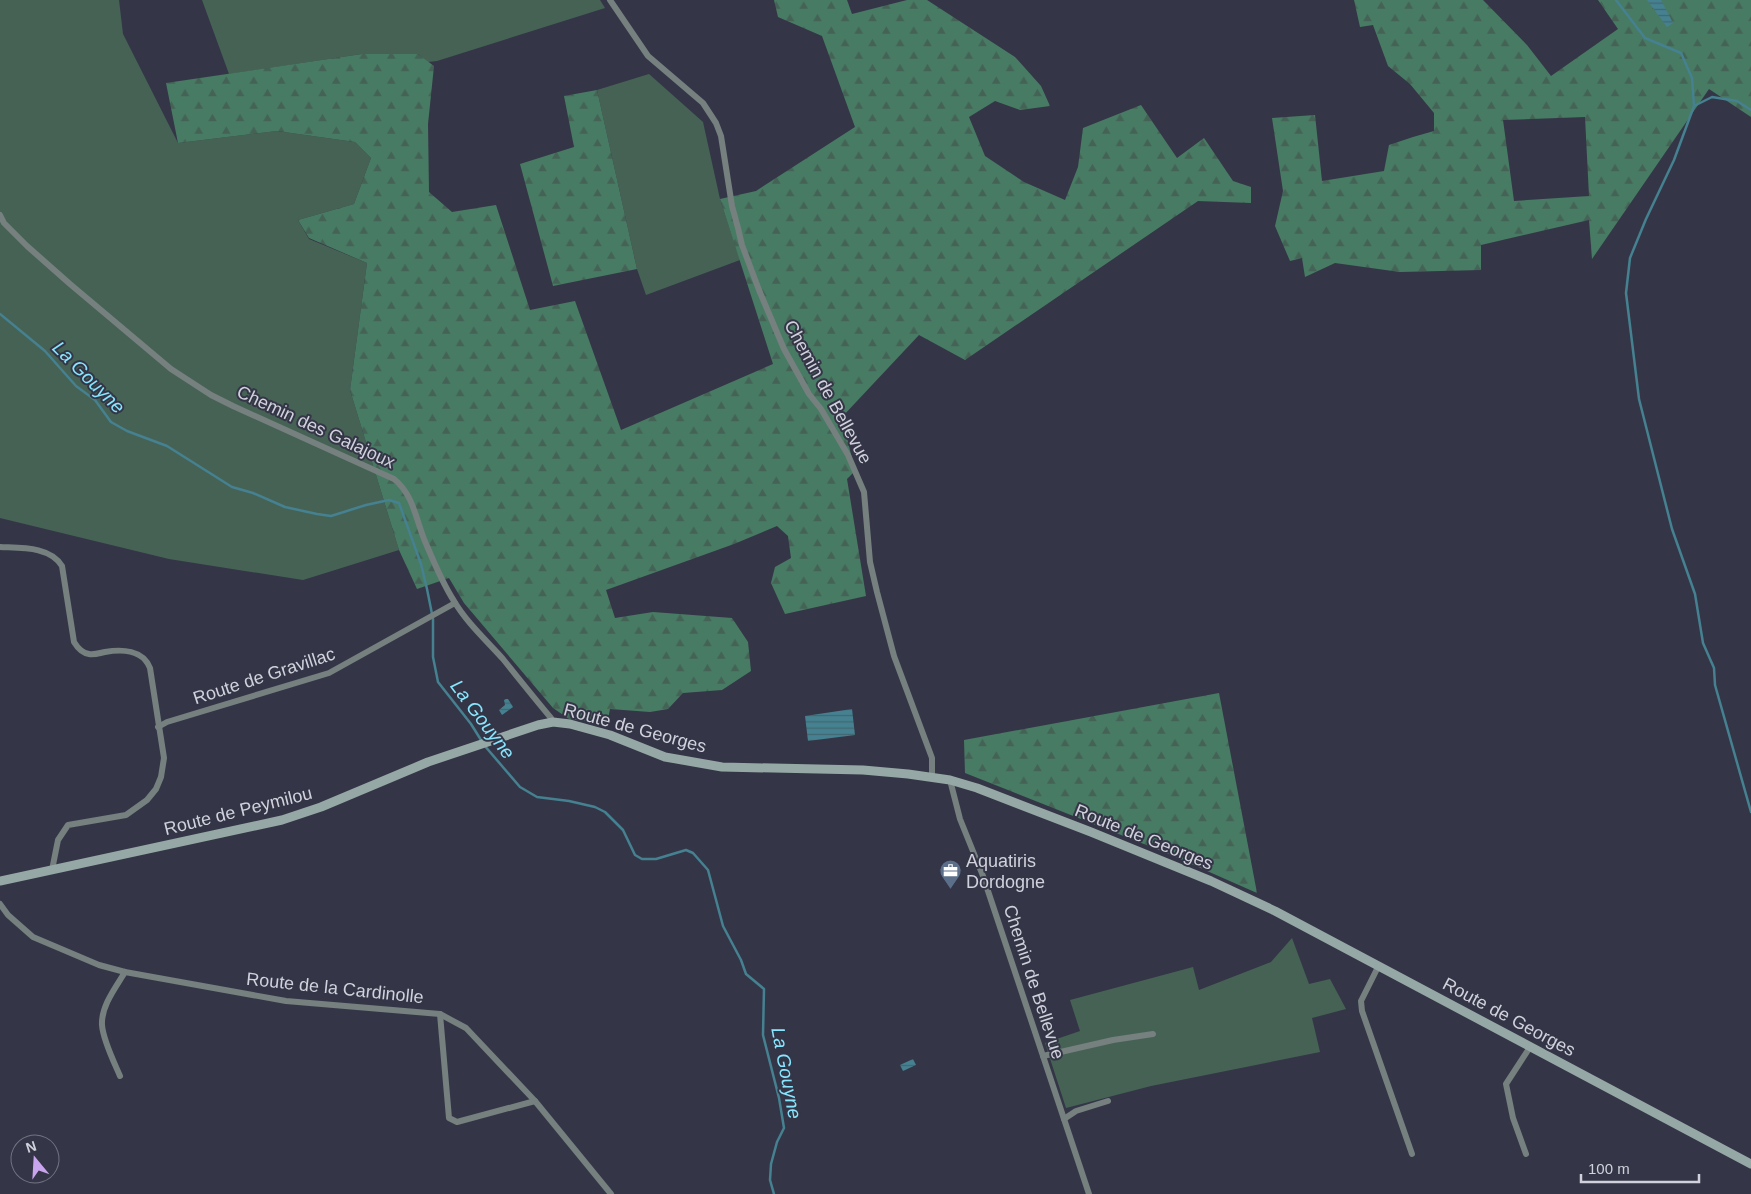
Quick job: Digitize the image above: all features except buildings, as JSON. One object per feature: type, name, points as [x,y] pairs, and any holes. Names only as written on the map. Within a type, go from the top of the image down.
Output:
[{"type":"street","name":"Chemin de Bellevue","points":[[610,0],[648,56],[703,103],[716,123],[721,136],[732,206],[742,245],[759,290],[784,349],[809,394],[821,409],[848,455],[864,492],[870,562],[876,592],[894,656],[932,758],[932,777]]},
{"type":"street","name":"Chemin des Galajoux","points":[[0,215],[2,224],[171,369],[233,406],[394,479],[400,484],[410,497],[425,542],[454,603],[551,718],[552,722]]},
{"type":"street","points":[[0,547],[23,548],[50,553],[58,559],[62,566],[72,634],[76,646],[80,650],[91,655],[122,650],[138,654],[150,668],[164,758],[161,776],[156,788],[147,800],[126,815],[68,825],[58,840],[52,870]]},
{"type":"street","name":"Route de Gravillac","points":[[158,727],[167,722],[329,673],[454,603]]},
{"type":"street","name":"Route de Georges","points":[[475,746],[552,722],[570,724],[610,735],[665,757],[722,767],[863,770],[932,777],[977,788],[1211,881],[1275,911],[1751,1164]]},
{"type":"street","name":"Route de Peymilou","points":[[0,881],[282,820],[321,807],[428,762],[475,746]]},
{"type":"street","name":"Chemin de Bellevue","points":[[950,780],[950,787],[960,819],[983,876],[1089,1194]]},
{"type":"street","name":"Route de la Cardinolle","points":[[0,904],[8,915],[33,937],[99,965],[125,972],[286,1001],[440,1014],[466,1028],[535,1101],[611,1194]]},
{"type":"street","points":[[1378,966],[1361,1001],[1362,1011],[1412,1154]]},
{"type":"street","points":[[120,1076],[103,1031],[102,1020],[105,1008],[125,972]]},
{"type":"street","points":[[440,1014],[449,1118],[457,1122],[535,1101]]},
{"type":"street","points":[[1043,1056],[1113,1040],[1153,1034]]},
{"type":"street","points":[[1526,1154],[1513,1118],[1506,1084],[1530,1047]]},
{"type":"street","points":[[1064,1119],[1076,1111],[1108,1101]]},
{"type":"green space","points":[[0,0],[119,0],[123,34],[178,143],[277,131],[355,142],[371,158],[354,204],[298,220],[309,239],[367,263],[350,390],[399,550],[303,580],[169,559],[0,518]]},
{"type":"green space","points":[[202,0],[600,0],[605,8],[437,61],[428,62],[418,54],[362,54],[229,74]]},
{"type":"green space","points":[[774,0],[847,0],[852,14],[907,0],[927,0],[1015,57],[1041,86],[1050,106],[1020,110],[995,101],[969,117],[985,156],[1024,182],[1065,200],[1078,167],[1083,128],[1141,105],[1177,158],[1204,138],[1233,181],[1251,187],[1251,203],[1198,201],[965,360],[919,335],[842,417],[855,471],[847,479],[866,596],[785,614],[771,583],[775,567],[791,558],[788,536],[777,526],[734,544],[606,590],[615,618],[653,612],[732,618],[748,642],[751,671],[722,690],[683,693],[668,709],[650,712],[610,709],[607,724],[569,719],[553,708],[464,603],[449,578],[417,589],[399,550],[350,390],[367,263],[309,238],[298,220],[354,204],[371,158],[355,142],[277,131],[178,143],[166,83],[362,54],[418,54],[434,66],[428,124],[429,192],[452,212],[496,205],[530,310],[575,301],[621,430],[773,364],[720,199],[756,191],[855,127],[822,36],[778,17]]},
{"type":"green space","points":[[1354,0],[1483,0],[1527,45],[1551,76],[1618,29],[1598,0],[1751,0],[1751,117],[1709,89],[1592,259],[1589,220],[1481,245],[1481,270],[1400,272],[1335,263],[1305,277],[1302,258],[1290,261],[1275,226],[1283,191],[1272,118],[1315,115],[1322,181],[1384,171],[1389,145],[1434,131],[1434,113],[1410,84],[1388,66],[1373,25],[1360,27]],"holes":[[[1585,117],[1589,196],[1514,201],[1503,120]]]},
{"type":"green space","points":[[649,74],[703,122],[720,199],[740,260],[646,295],[637,269],[597,90]]},
{"type":"green space","points":[[597,90],[637,269],[553,286],[520,164],[574,147],[564,96]]},
{"type":"green space","points":[[1219,693],[1257,893],[1164,852],[965,773],[964,740]]},
{"type":"green space","points":[[1292,938],[1309,984],[1330,979],[1346,1009],[1312,1018],[1320,1052],[1151,1086],[1066,1108],[1045,1043],[1080,1031],[1070,1000],[1193,967],[1199,990],[1271,962]]},
{"type":"water","points":[[1647,0],[1661,0],[1673,23],[1667,27]]},
{"type":"water","points":[[508,699],[513,707],[502,715],[499,710],[505,705],[504,700]]},
{"type":"water","points":[[852,709],[855,735],[808,741],[805,716]]},
{"type":"water","points":[[913,1059],[916,1065],[903,1071],[900,1065]]},
{"type":"waterway","points":[[1616,0],[1645,38],[1681,53],[1692,78],[1694,106],[1674,160],[1630,258],[1626,293],[1639,399],[1672,529],[1695,594],[1703,643],[1714,668],[1715,685],[1751,812]]},
{"type":"waterway","points":[[1694,106],[1712,97],[1737,101],[1751,110]]},
{"type":"waterway","name":"La Gouyne","points":[[0,314],[45,351],[76,386],[95,400],[111,422],[127,431],[167,446],[232,487],[253,493],[285,507],[331,516],[389,500],[399,503],[421,564],[427,589],[433,619],[433,657],[438,682],[481,740]]},
{"type":"waterway","name":"La Gouyne","points":[[484,745],[520,787],[537,797],[569,801],[595,807],[605,812],[623,830],[635,855],[642,859],[656,859],[686,850],[693,853],[708,870],[723,926],[741,960],[746,974],[764,989],[763,1035],[779,1098],[784,1128],[777,1142],[771,1164],[770,1180],[774,1194]]},
{"type":"place","name":"Aquatiris Dordogne","points":[[950,890]]}]
